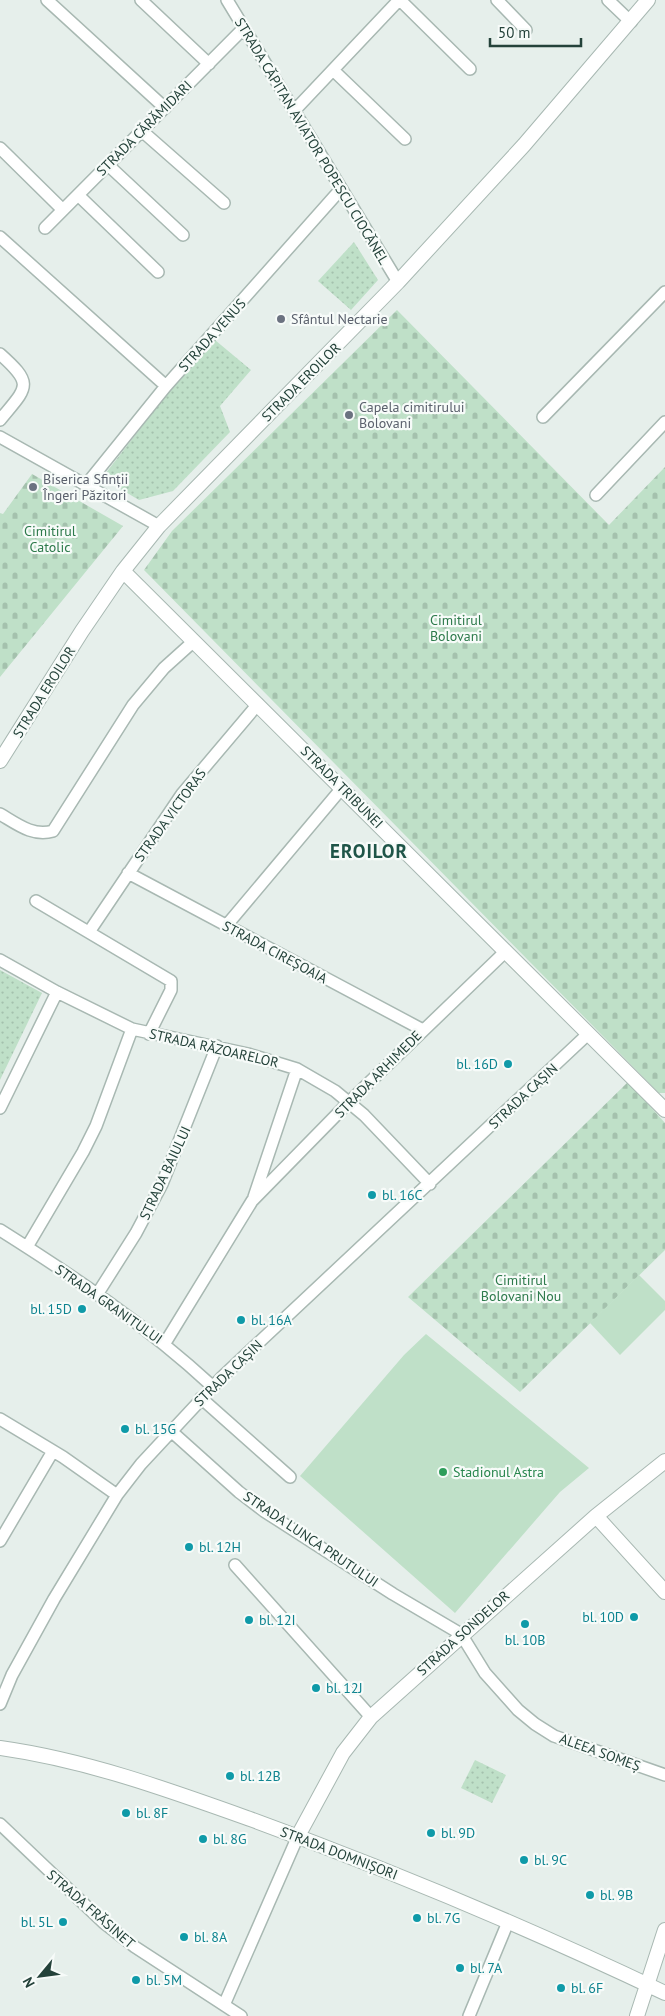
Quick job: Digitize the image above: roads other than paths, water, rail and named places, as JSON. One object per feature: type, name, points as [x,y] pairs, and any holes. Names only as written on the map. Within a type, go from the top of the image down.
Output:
[{"type":"street","points":[[47,0],[165,108]]},
{"type":"street","points":[[141,0],[209,64]]},
{"type":"street","name":"STRADA CĂPITAN AVIATOR POPESCU CIOCĂNEL","points":[[227,0],[398,282]]},
{"type":"street","points":[[294,111],[399,0],[470,69]]},
{"type":"street","points":[[498,0],[526,30]]},
{"type":"street","points":[[608,0],[630,22]]},
{"type":"street","name":"STRADA EROILOR","points":[[0,761],[123,572],[159,526],[398,282],[524,145],[648,0]]},
{"type":"street","name":"STRADA CĂRĂMIDARI","points":[[44,228],[244,28]]},
{"type":"street","points":[[333,70],[405,139]]},
{"type":"street","points":[[142,131],[224,204]]},
{"type":"street","points":[[0,148],[63,210]]},
{"type":"street","points":[[108,165],[182,235]]},
{"type":"street","name":"STRADA VENUS","points":[[86,485],[166,386],[341,189]]},
{"type":"street","points":[[78,195],[158,272]]},
{"type":"street","points":[[0,237],[166,386]]},
{"type":"street","points":[[543,417],[665,292]]},
{"type":"street","points":[[0,354],[22,375],[24,383],[23,391],[0,420]]},
{"type":"street","points":[[596,495],[665,422]]},
{"type":"street","points":[[0,437],[159,526]]},
{"type":"street","name":"STRADA TRIBUNEI","points":[[123,572],[665,1110]]},
{"type":"street","points":[[0,814],[31,832],[38,834],[53,831],[133,705],[164,668],[194,641]]},
{"type":"street","name":"STRADA VICTORAS","points":[[89,932],[182,794],[258,704]]},
{"type":"street","points":[[226,926],[342,788]]},
{"type":"street","name":"STRADA CIREȘOAIA","points":[[128,873],[423,1030]]},
{"type":"street","points":[[36,901],[171,981],[171,990],[149,1034]]},
{"type":"street","name":"STRADA ARHIMEDE","points":[[252,1201],[349,1102],[506,951]]},
{"type":"street","name":"STRADA RĂZOARELOR","points":[[0,960],[57,992],[132,1029],[149,1034],[217,1046],[297,1069],[329,1087],[349,1102],[430,1184]]},
{"type":"street","points":[[0,1108],[57,992]]},
{"type":"street","points":[[28,1247],[96,1126],[132,1029]]},
{"type":"street","name":"STRADA CAȘIN","points":[[0,1704],[12,1675],[54,1599],[117,1494],[171,1431],[212,1386],[430,1184],[588,1034]]},
{"type":"street","name":"STRADA BAIULUI","points":[[98,1293],[136,1233],[162,1184],[217,1046]]},
{"type":"street","name":"STRADA ARHIMEDE","points":[[165,1343],[252,1201],[297,1069]]},
{"type":"street","name":"STRADA GRANITULUI","points":[[0,1230],[98,1293],[165,1343],[212,1386]]},
{"type":"street","points":[[201,1398],[290,1477]]},
{"type":"street","points":[[0,1419],[53,1451],[117,1494]]},
{"type":"street","name":"STRADA LUNCA PRUTULUI","points":[[171,1431],[239,1492],[264,1510],[385,1589],[461,1634]]},
{"type":"street","points":[[0,1541],[53,1451]]},
{"type":"street","name":"STRADA SONDELOR","points":[[298,1836],[344,1753],[371,1717],[461,1634],[596,1516],[665,1461]]},
{"type":"street","points":[[596,1516],[665,1592]]},
{"type":"street","points":[[235,1565],[371,1717]]},
{"type":"street","name":"ALEEA SOMEȘ","points":[[461,1634],[490,1679],[518,1710],[535,1724],[554,1736],[665,1775]]},
{"type":"street","name":"STRADA DOMNIȘORI","points":[[0,1748],[40,1755],[108,1772],[200,1801],[298,1836],[508,1922],[665,1993]]},
{"type":"street","name":"STRADA FRĂSINET","points":[[0,1824],[104,1923],[135,1947],[241,2016]]},
{"type":"street","points":[[224,2005],[298,1836]]},
{"type":"street","points":[[469,2016],[508,1922]]},
{"type":"street","points":[[637,2016],[665,1930]]},
{"type":"place","name":"Sfântul Nectarie","points":[[281,319]]},
{"type":"place","name":"Capela cimitirului Bolovani","points":[[349,415]]},
{"type":"place","name":"Biserica Sfinții Îngeri Păzitori","points":[[33,487]]},
{"type":"place","name":"bl. 16D","points":[[508,1064]]},
{"type":"place","name":"bl. 16C","points":[[372,1195]]},
{"type":"place","name":"bl. 15D","points":[[82,1309]]},
{"type":"place","name":"bl. 16A","points":[[241,1320]]},
{"type":"place","name":"bl. 15G","points":[[125,1429]]},
{"type":"place","name":"Stadionul Astra","points":[[443,1472]]},
{"type":"place","name":"bl. 12H","points":[[189,1547]]},
{"type":"place","name":"bl. 10D","points":[[634,1617]]},
{"type":"place","name":"bl. 12I","points":[[249,1620]]},
{"type":"place","name":"bl. 10B","points":[[525,1624]]},
{"type":"place","name":"bl. 12J","points":[[316,1688]]},
{"type":"place","name":"bl. 12B","points":[[230,1776]]},
{"type":"place","name":"bl. 8F","points":[[126,1813]]},
{"type":"place","name":"bl. 9D","points":[[431,1833]]},
{"type":"place","name":"bl. 8G","points":[[203,1839]]},
{"type":"place","name":"bl. 9C","points":[[524,1860]]},
{"type":"place","name":"bl. 9B","points":[[590,1895]]},
{"type":"place","name":"bl. 7G","points":[[417,1918]]},
{"type":"place","name":"bl. 5L","points":[[63,1922]]},
{"type":"place","name":"bl. 8A","points":[[184,1937]]},
{"type":"place","name":"bl. 7A","points":[[460,1968]]},
{"type":"place","name":"bl. 5M","points":[[136,1980]]},
{"type":"place","name":"bl. 6F","points":[[561,1988]]},
{"type":"district","name":"EROILOR","points":[[369,851]]},
{"type":"park label","name":"Cimitirul Catolic","points":[[50,540]]},
{"type":"park label","name":"Cimitirul Bolovani","points":[[456,628]]},
{"type":"park label","name":"Cimitirul Bolovani Nou","points":[[521,1288]]}]
